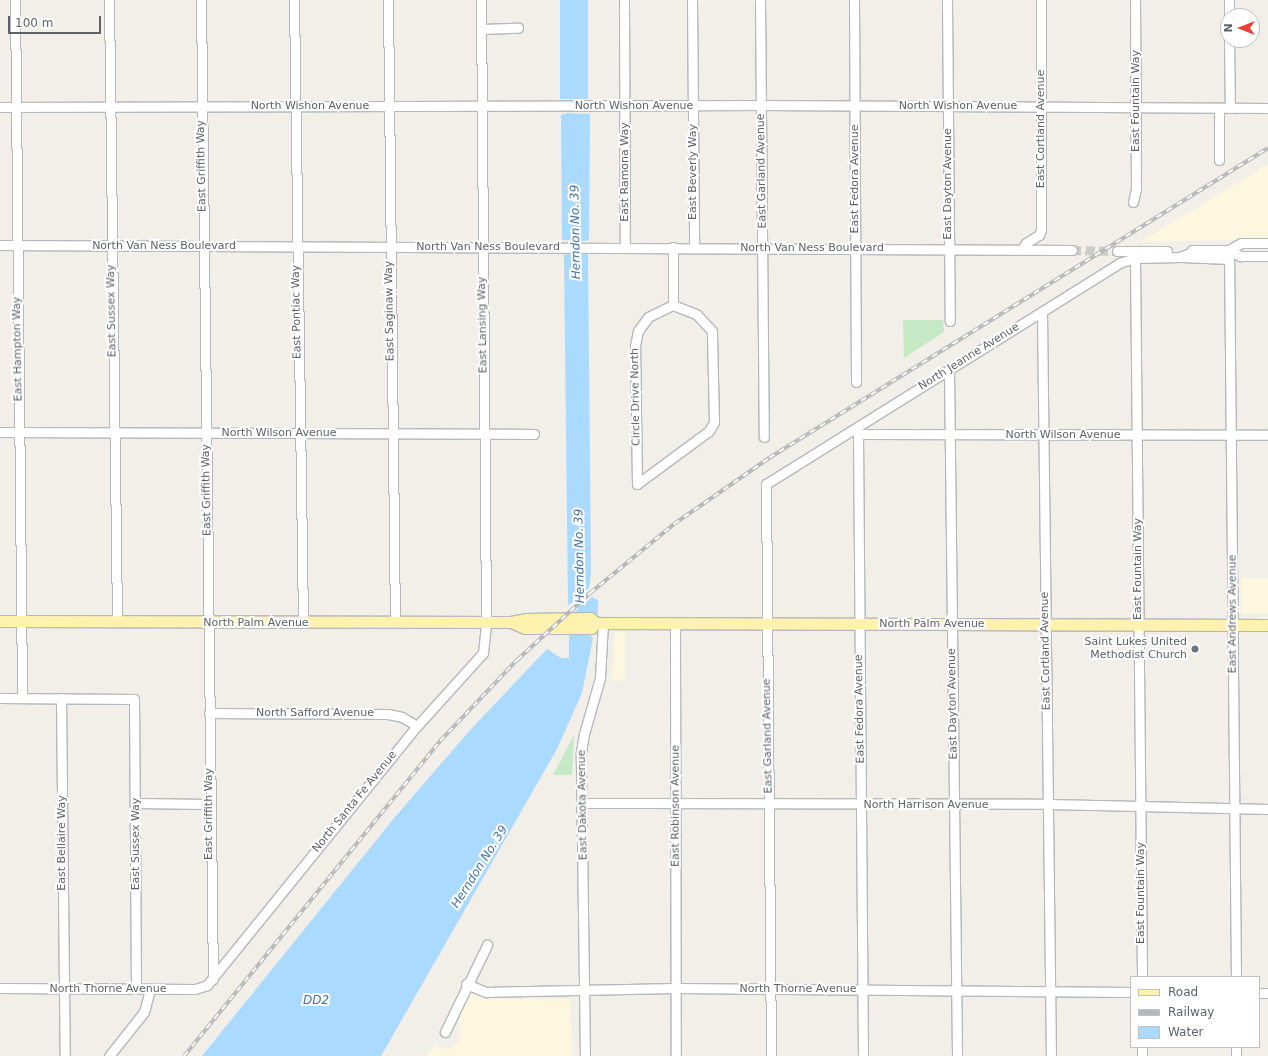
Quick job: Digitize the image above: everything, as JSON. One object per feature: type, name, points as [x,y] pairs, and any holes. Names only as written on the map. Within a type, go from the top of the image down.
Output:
[{"type":"main road","name":"North Palm Avenue","points":[[0,621],[208,623],[511,622],[525,628],[571,623],[1268,625]]},
{"type":"street","name":"East Hampton Way","points":[[15,0],[19,432],[23,621],[22,697]]},
{"type":"street","name":"East Sussex Way","points":[[109,0],[113,432],[117,622]]},
{"type":"street","name":"East Griffith Way","points":[[201,0],[212,979]]},
{"type":"street","name":"East Pontiac Way","points":[[294,0],[298,433],[303,623]]},
{"type":"street","name":"East Saginaw Way","points":[[388,0],[395,622]]},
{"type":"street","name":"East Lansing Way","points":[[481,0],[486,622]]},
{"type":"street","name":"East Ramona Way","points":[[624,0],[626,106],[625,247]]},
{"type":"street","name":"East Beverly Way","points":[[692,0],[694,247]]},
{"type":"street","name":"East Garland Avenue","points":[[760,0],[764,437]]},
{"type":"street","name":"East Fedora Avenue","points":[[854,0],[856,382]]},
{"type":"street","name":"East Dayton Avenue","points":[[947,0],[950,321]]},
{"type":"street","name":"East Cortland Avenue","points":[[1022,249],[1026,243],[1040,235],[1041,230],[1041,0]]},
{"type":"street","name":"East Fountain Way","points":[[1133,202],[1136,189],[1135,0]]},
{"type":"street","points":[[481,29],[518,28]]},
{"type":"street","points":[[1229,48],[1230,108]]},
{"type":"street","name":"North Wishon Avenue","points":[[0,107],[762,105],[1136,106],[1268,108]]},
{"type":"street","points":[[1219,108],[1219,160]]},
{"type":"street","points":[[1229,254],[1241,244],[1268,243]]},
{"type":"street","name":"North Van Ness Boulevard","points":[[0,246],[694,247],[1072,250]]},
{"type":"street","points":[[673,247],[673,305]]},
{"type":"street","points":[[1117,251],[1197,250],[1240,256],[1268,256]]},
{"type":"street","name":"North Jeanne Avenue","points":[[1180,257],[1197,250]]},
{"type":"street","name":"North Jeanne Avenue","points":[[766,484],[856,432],[949,370],[1120,262],[1136,258],[1229,254]]},
{"type":"street","name":"East Andrews Avenue","points":[[1229,254],[1236,976]]},
{"type":"street","name":"East Fountain Way","points":[[1136,258],[1142,976]]},
{"type":"street","name":"Circle Drive North","points":[[673,305],[696,314],[712,331],[714,422],[709,431],[637,484],[635,346],[638,331],[648,317],[673,305]]},
{"type":"street","name":"East Cortland Avenue","points":[[1042,312],[1051,1056]]},
{"type":"street","name":"East Dayton Avenue","points":[[949,370],[955,989],[957,1056]]},
{"type":"street","name":"North Wilson Avenue","points":[[0,432],[534,434]]},
{"type":"street","name":"East Fedora Avenue","points":[[856,432],[863,1056]]},
{"type":"street","name":"North Wilson Avenue","points":[[856,432],[950,435],[1268,435]]},
{"type":"street","name":"East Garland Avenue","points":[[766,484],[765,623],[770,804],[771,1056]]},
{"type":"street","name":"North Santa Fe Avenue","points":[[212,979],[417,726],[477,662],[482,653],[486,622]]},
{"type":"street","name":"East Dakota Avenue","points":[[585,1056],[582,990],[584,803],[581,752],[584,734],[600,678],[595,623]]},
{"type":"street","name":"East Robinson Avenue","points":[[675,623],[676,1056]]},
{"type":"street","points":[[0,698],[61,698]]},
{"type":"street","name":"East Sussex Way","points":[[61,698],[134,699],[136,803],[136,988]]},
{"type":"street","name":"East Bellaire Way","points":[[61,698],[63,989],[65,1056]]},
{"type":"street","name":"North Safford Avenue","points":[[209,713],[388,714],[402,717],[417,726]]},
{"type":"street","points":[[136,803],[209,804]]},
{"type":"street","name":"North Harrison Avenue","points":[[584,803],[861,805],[1048,804],[1235,809],[1268,808]]},
{"type":"street","points":[[445,1032],[466,984],[487,945]]},
{"type":"street","name":"North Thorne Avenue","points":[[0,988],[195,989],[207,985],[212,979]]},
{"type":"street","name":"North Thorne Avenue","points":[[466,984],[486,992],[676,988],[955,989],[1130,992]]},
{"type":"street","points":[[109,1056],[144,1012],[150,989]]},
{"type":"shaded area","points":[[1268,164],[1268,239],[1140,242],[1223,192]]},
{"type":"shaded area","points":[[1241,578],[1268,578],[1268,613],[1241,613]]},
{"type":"shaded area","points":[[615,632],[625,632],[625,681],[612,680]]},
{"type":"shaded area","points":[[470,993],[487,998],[570,999],[572,1056],[426,1056],[436,1044],[448,1050],[459,1043],[461,1035],[458,1019]]},
{"type":"green space","points":[[903,320],[943,320],[944,332],[904,358]]},
{"type":"green space","points":[[574,735],[572,775],[553,775]]},
{"type":"water","points":[[560,0],[588,0],[588,99],[560,99]]},
{"type":"water","points":[[568,113],[590,114],[589,240],[584,241],[562,240],[561,115]]},
{"type":"water","points":[[570,253],[588,254],[591,573],[589,588],[568,606],[564,255]]},
{"type":"water","points":[[592,597],[598,600],[598,614],[573,613]]},
{"type":"water","name":"DD2","points":[[569,634],[589,634],[593,638],[582,693],[557,749],[381,1056],[202,1056],[395,817],[472,728],[547,649],[561,658],[569,658]]},
{"type":"waterway","name":"Herndon No. 39","points":[[581,588],[581,614]]},
{"type":"tunnel","points":[[1072,250],[1117,251]]},
{"type":"railway","points":[[184,1056],[440,741],[517,660],[590,593],[674,524],[769,458],[1268,148]]},
{"type":"place","name":"Saint Lukes United Methodist Church","points":[[1195,649]]}]
